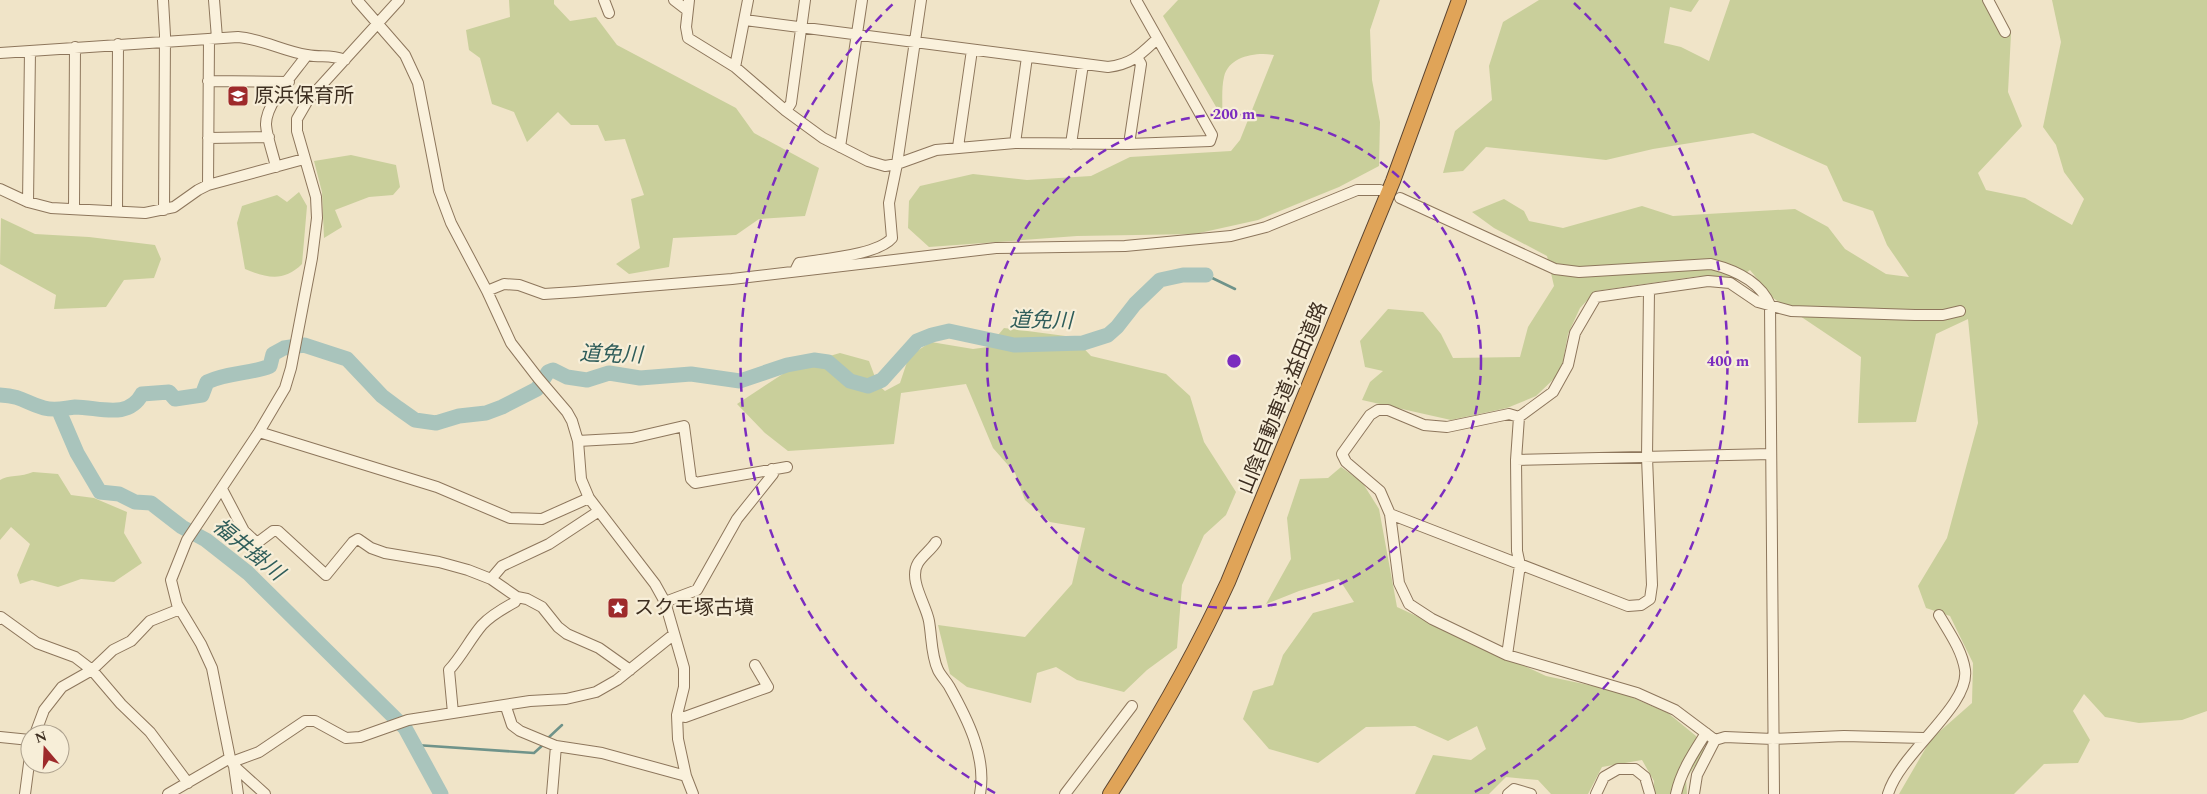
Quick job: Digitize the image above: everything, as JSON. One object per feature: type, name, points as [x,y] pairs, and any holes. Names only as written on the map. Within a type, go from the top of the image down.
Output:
[{"type":"highway","name":"山陰自動車道;益田道路","points":[[1110,794],[1138,751],[1177,684],[1206,631],[1228,582],[1393,181],[1459,0]]},
{"type":"street","points":[[163,0],[164,210]]},
{"type":"street","points":[[208,185],[208,81],[213,38],[214,0]]},
{"type":"street","points":[[357,0],[405,55],[412,66],[418,83],[444,207],[487,290],[511,343],[533,372],[568,412],[578,441],[581,479],[589,498],[654,584],[665,602],[684,668],[684,687],[678,715],[678,739],[686,776],[693,794]]},
{"type":"street","points":[[238,794],[212,668],[172,592],[171,580],[173,570],[187,540],[259,432],[285,388],[291,368],[312,258],[317,218],[316,197],[297,131],[298,119],[308,100],[399,0]]},
{"type":"street","points":[[604,0],[609,13]]},
{"type":"street","points":[[674,0],[688,5],[686,27],[688,38],[735,67],[786,111],[823,138],[876,164],[885,166],[897,164],[936,150],[1015,142],[1129,144],[1210,141],[1212,135],[1136,0]]},
{"type":"street","points":[[735,67],[748,0]]},
{"type":"street","points":[[786,111],[791,103],[805,0]]},
{"type":"street","points":[[840,147],[862,0]]},
{"type":"street","points":[[795,272],[799,264],[886,245],[892,238],[889,202],[897,164],[921,0]]},
{"type":"street","points":[[1988,0],[2005,32]]},
{"type":"street","points":[[745,20],[1108,67],[1124,65],[1137,57],[1157,39]]},
{"type":"street","points":[[0,53],[164,40],[252,38],[307,55],[331,55],[345,60]]},
{"type":"street","points":[[117,210],[118,44]]},
{"type":"street","points":[[74,207],[75,47]]},
{"type":"street","points":[[958,147],[972,50]]},
{"type":"street","points":[[28,202],[30,51]]},
{"type":"street","points":[[276,166],[269,137],[267,115],[273,102],[307,55]]},
{"type":"street","points":[[1015,142],[1027,57]]},
{"type":"street","points":[[1129,144],[1141,64],[1137,57]]},
{"type":"street","points":[[1071,144],[1083,64]]},
{"type":"street","points":[[208,81],[288,82]]},
{"type":"street","points":[[208,138],[269,137]]},
{"type":"street","points":[[0,189],[28,202],[50,208],[74,207],[145,213],[174,207],[208,185],[304,159]]},
{"type":"street","points":[[487,290],[504,284],[519,285],[544,294],[795,272],[996,248],[1125,246],[1232,236],[1266,227],[1357,190],[1380,190]]},
{"type":"street","points":[[1400,198],[1555,269],[1579,272],[1711,264],[1731,269],[1753,283],[1767,298],[1770,306],[1774,794]]},
{"type":"street","points":[[1507,655],[1520,565],[1517,550],[1516,460],[1520,417],[1553,392],[1568,365],[1575,332],[1596,297],[1708,281],[1730,283],[1758,302],[1791,311],[1824,314],[1943,315],[1960,311]]},
{"type":"street","points":[[1390,514],[1628,606],[1641,605],[1650,599],[1652,586],[1647,457],[1649,290]]},
{"type":"street","points":[[1520,417],[1509,414],[1447,427],[1424,425],[1388,410],[1378,410],[1370,415],[1342,454],[1346,462],[1380,491],[1390,514],[1399,583],[1409,604],[1432,619],[1507,655],[1637,692],[1675,710],[1715,740]]},
{"type":"street","points":[[578,441],[632,438],[684,426],[691,479],[695,483],[787,467]]},
{"type":"street","points":[[259,432],[437,487],[510,518],[542,519],[589,498]]},
{"type":"street","points":[[1516,460],[1771,454]]},
{"type":"street","points":[[665,602],[697,590],[737,519],[773,474],[772,470]]},
{"type":"street","points":[[222,489],[244,531],[258,544],[273,530],[278,532],[326,575],[353,542],[358,540],[384,553],[439,562],[491,579],[516,598],[527,599],[542,607],[558,627],[567,634],[600,648],[630,670]]},
{"type":"street","points":[[491,579],[502,566],[549,544],[599,511]]},
{"type":"street","points":[[936,542],[918,563],[916,574],[918,587],[929,620],[932,649],[938,670],[949,686],[980,753],[983,767],[980,794]]},
{"type":"street","points":[[452,713],[449,670],[461,657],[482,625],[493,615],[515,602],[516,598]]},
{"type":"street","points":[[39,724],[44,710],[62,687],[92,670],[113,650],[131,641],[150,621],[180,609]]},
{"type":"street","points":[[1888,794],[1900,770],[1924,738],[1947,713],[1959,696],[1964,683],[1965,670],[1958,647],[1939,615]]},
{"type":"street","points":[[0,619],[1,617],[37,643],[75,657],[92,670],[121,704],[150,732],[188,784]]},
{"type":"street","points":[[168,794],[232,762],[259,752],[305,722],[315,721],[346,738],[360,737],[408,720],[506,707],[530,701],[566,699],[596,692],[630,670],[673,635]]},
{"type":"street","points":[[678,715],[685,717],[768,687],[755,665]]},
{"type":"street","points":[[1065,794],[1132,706]]},
{"type":"street","points":[[506,707],[512,725],[520,731],[556,746],[602,753],[686,776]]},
{"type":"street","points":[[1676,794],[1678,783],[1688,761],[1706,733]]},
{"type":"street","points":[[1694,794],[1697,775],[1715,740],[1725,737],[1773,740],[1844,736],[1924,738]]},
{"type":"street","points":[[0,737],[20,739]]},
{"type":"street","points":[[552,794],[556,746]]},
{"type":"street","points":[[232,762],[265,794]]},
{"type":"street","points":[[1596,794],[1604,777],[1618,769],[1635,769],[1645,777],[1650,794]]},
{"type":"street","points":[[25,794],[28,774]]},
{"type":"street","points":[[1508,794],[1514,789],[1530,794]]},
{"type":"green space","points":[[509,0],[554,0],[554,4],[570,21],[596,17],[617,45],[736,108],[754,133],[819,168],[805,216],[759,219],[736,235],[673,238],[669,267],[629,274],[616,264],[640,248],[631,199],[644,195],[625,139],[605,141],[598,125],[571,125],[558,112],[527,142],[514,112],[492,104],[480,58],[469,50],[466,30],[510,17]]},
{"type":"green space","points":[[1178,0],[1380,0],[1370,30],[1372,80],[1380,122],[1379,166],[1339,187],[1258,220],[1195,234],[1077,236],[929,247],[908,228],[909,201],[920,186],[973,174],[1027,180],[1091,176],[1130,157],[1231,151],[1240,140],[1274,55],[1252,55],[1231,64],[1223,82],[1222,117],[1163,16]]},
{"type":"green space","points":[[1539,0],[1699,0],[1691,12],[1670,7],[1664,43],[1681,47],[1709,61],[1730,0],[1989,0],[1995,3],[2011,34],[2008,92],[2022,126],[1978,173],[1986,190],[2025,198],[2072,225],[2084,199],[2064,172],[2056,145],[2043,127],[2061,42],[2052,0],[2207,0],[2207,711],[2182,720],[2139,723],[2105,717],[2084,694],[2073,711],[2090,740],[2078,763],[2044,764],[2014,794],[1899,794],[1931,739],[1972,703],[1973,663],[1950,616],[1926,608],[1918,586],[1947,538],[1978,423],[1968,319],[1936,334],[1916,422],[1858,423],[1861,357],[1773,298],[1750,270],[1735,281],[1700,276],[1596,291],[1580,308],[1568,334],[1561,372],[1536,396],[1507,408],[1451,420],[1362,400],[1370,382],[1383,371],[1365,367],[1360,341],[1388,309],[1423,312],[1441,334],[1453,358],[1520,357],[1528,327],[1554,286],[1547,256],[1494,228],[1472,212],[1504,199],[1524,211],[1529,221],[1563,228],[1642,206],[1673,216],[1795,209],[1828,227],[1845,249],[1886,274],[1909,277],[1887,245],[1873,211],[1843,201],[1827,166],[1753,133],[1653,149],[1606,160],[1486,147],[1463,171],[1443,173],[1455,131],[1492,100],[1489,66],[1503,22]]},
{"type":"green space","points":[[351,155],[396,165],[400,187],[393,195],[369,197],[335,210],[342,227],[324,238],[322,192],[314,161]]},
{"type":"green space","points":[[299,192],[307,206],[302,264],[289,274],[275,277],[261,275],[245,269],[237,223],[242,206],[277,195],[287,202]]},
{"type":"green space","points":[[1,218],[35,234],[89,237],[155,245],[161,259],[154,278],[124,280],[106,307],[54,309],[56,295],[0,264]]},
{"type":"green space","points":[[1004,328],[1073,337],[1091,356],[1166,374],[1190,396],[1204,442],[1236,492],[1226,515],[1204,535],[1182,585],[1177,648],[1147,670],[1124,692],[1077,680],[1056,667],[1037,673],[1031,703],[967,687],[950,674],[938,625],[1025,637],[1072,584],[1085,528],[1050,522],[1025,500],[1015,473],[993,448],[966,384],[901,393],[894,444],[788,451],[765,433],[737,404],[795,366],[840,353],[869,361],[878,385],[885,391],[900,383],[909,356],[931,342],[973,349],[988,347]]},
{"type":"green space","points":[[1341,467],[1362,482],[1379,509],[1397,607],[1546,676],[1617,691],[1668,713],[1696,736],[1705,751],[1686,779],[1687,794],[1653,794],[1654,781],[1642,760],[1602,767],[1588,794],[1551,794],[1538,780],[1506,777],[1489,794],[1415,794],[1433,755],[1471,760],[1486,749],[1477,726],[1448,741],[1415,726],[1366,727],[1318,763],[1269,749],[1243,719],[1253,691],[1273,685],[1283,655],[1313,613],[1354,602],[1339,579],[1299,591],[1266,604],[1291,559],[1287,518],[1300,479],[1328,478]]},
{"type":"green space","points":[[33,472],[58,474],[71,495],[94,498],[127,512],[124,533],[142,563],[114,582],[81,579],[58,587],[32,580],[20,584],[17,575],[30,544],[11,527],[0,540],[0,480]]},
{"type":"waterway","name":"道免川","points":[[0,395],[19,398],[48,409],[75,407],[121,410],[136,402],[142,394],[169,392],[175,399],[202,395],[207,382],[223,376],[270,366],[273,354],[284,348],[304,345],[347,359],[382,396],[398,408],[415,420],[436,423],[459,416],[486,413],[502,407],[537,389],[548,372],[553,370],[567,377],[587,380],[609,373],[640,378],[691,374],[740,381],[787,365],[814,360],[828,362],[850,381],[868,386],[882,380],[917,341],[932,335],[949,331],[1014,345],[1083,343],[1108,335],[1117,327],[1135,304],[1160,280],[1183,275],[1206,275]]},
{"type":"waterway","points":[[1206,275],[1235,289]]},
{"type":"waterway","name":"福井掛川","points":[[59,411],[77,453],[100,492],[119,494],[135,502],[151,503],[182,527],[206,540],[248,573],[405,728],[441,794]]},
{"type":"waterway","points":[[547,739],[562,725]]},
{"type":"waterway","points":[[416,745],[534,753],[544,744]]},
{"type":"place","name":"原浜保育所","points":[[238,96]]},
{"type":"place","name":"スクモ塚古墳","points":[[618,608]]}]
